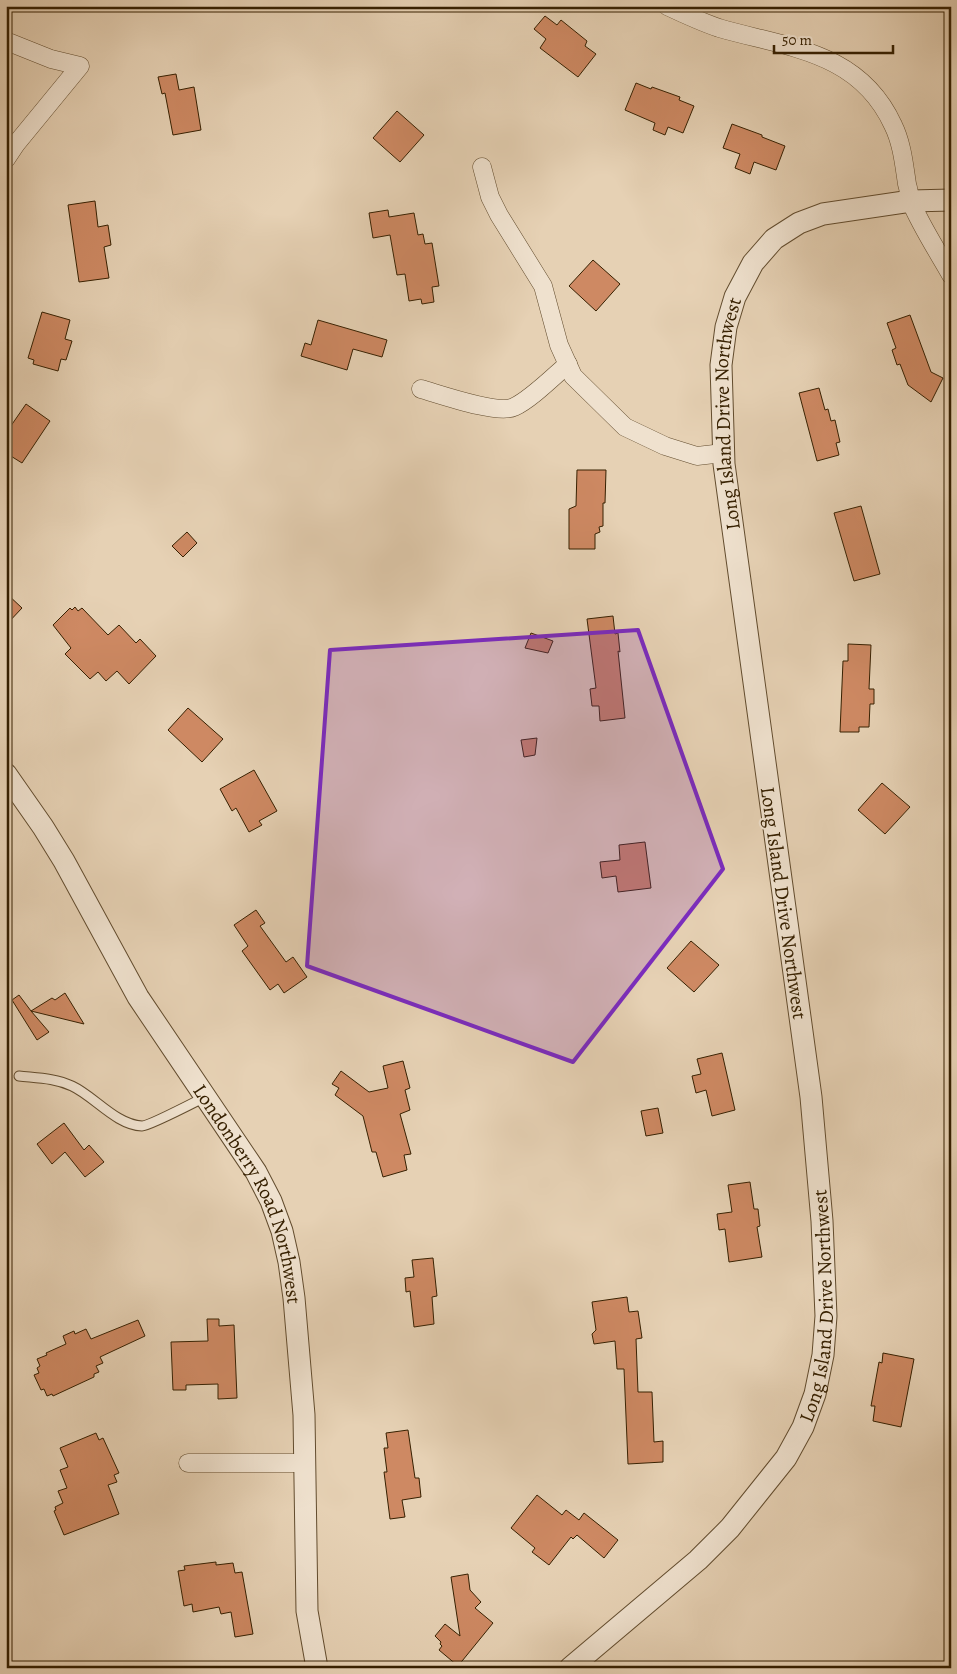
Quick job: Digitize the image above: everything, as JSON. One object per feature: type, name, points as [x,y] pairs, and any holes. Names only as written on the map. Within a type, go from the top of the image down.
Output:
[{"type":"street","points":[[667,6],[694,19],[718,27],[818,55],[838,64],[856,76],[878,98],[893,125],[899,142],[911,201],[951,276]]},
{"type":"street","points":[[6,41],[51,59],[80,66],[16,144],[6,159]]},
{"type":"street","points":[[482,167],[490,197],[499,215],[543,286],[559,345],[573,376],[625,427],[665,446],[698,456],[723,453]]},
{"type":"street","name":"Long Island Drive Northwest","points":[[570,1668],[698,1560],[730,1528],[786,1458],[803,1427],[815,1394],[823,1355],[826,1316],[822,1221],[811,1097],[724,464],[721,364],[726,328],[735,297],[753,264],[774,239],[799,223],[823,214],[911,201],[951,200]]},
{"type":"street","points":[[421,389],[487,407],[513,408],[528,398],[568,364]]},
{"type":"street","name":"Londonberry Road Northwest","points":[[6,774],[64,861],[138,997],[256,1172],[271,1201],[282,1231],[294,1298],[304,1415],[307,1611],[317,1668]]},
{"type":"street","points":[[188,1463],[304,1463]]},
{"type":"lane","points":[[19,1076],[54,1079],[74,1087],[104,1109],[130,1123],[144,1126],[206,1097]]},
{"type":"highlighted area","points":[[638,630],[723,869],[573,1062],[307,966],[330,650]]},
{"type":"building","points":[[545,16],[557,25],[561,20],[587,41],[585,46],[596,54],[578,77],[540,48],[546,39],[534,29]]},
{"type":"building","points":[[176,74],[179,90],[194,87],[201,130],[173,135],[165,93],[162,94],[158,77]]},
{"type":"building","points":[[636,83],[680,97],[679,100],[694,106],[683,133],[668,127],[665,135],[653,130],[655,123],[625,110]]},
{"type":"building","points":[[397,111],[424,135],[400,162],[373,138]]},
{"type":"building","points":[[732,124],[785,146],[776,170],[754,162],[750,174],[735,168],[740,154],[723,148]]},
{"type":"building","points":[[95,201],[98,227],[108,225],[111,245],[104,247],[109,278],[79,282],[68,205]]},
{"type":"building","points":[[388,210],[389,217],[414,213],[418,235],[423,234],[425,244],[432,243],[439,286],[432,287],[434,302],[422,304],[421,299],[409,301],[405,274],[397,275],[390,235],[373,238],[369,213]]},
{"type":"building","points":[[593,260],[620,284],[596,311],[569,286]]},
{"type":"building","points":[[42,312],[70,320],[65,339],[72,341],[66,360],[61,359],[58,371],[33,364],[34,360],[28,358]]},
{"type":"building","points":[[910,315],[931,372],[943,378],[931,402],[908,385],[900,364],[897,365],[892,350],[896,348],[887,323]]},
{"type":"building","points":[[318,320],[387,340],[382,357],[353,349],[347,370],[301,356],[305,343],[311,345]]},
{"type":"building","points":[[819,388],[825,410],[828,409],[831,421],[835,420],[840,442],[836,443],[839,455],[817,461],[799,393]]},
{"type":"building","points":[[26,404],[50,421],[22,463],[6,453],[6,433]]},
{"type":"building","points":[[577,470],[606,470],[603,526],[599,527],[600,532],[595,534],[595,549],[569,549],[569,509],[576,506]]},
{"type":"building","points":[[861,506],[880,574],[854,581],[834,513]]},
{"type":"building","points":[[187,532],[197,543],[183,557],[172,546]]},
{"type":"building","points":[[6,593],[22,608],[6,625]]},
{"type":"building","points":[[75,607],[78,611],[82,608],[108,635],[119,625],[136,643],[140,639],[156,656],[129,684],[117,671],[106,681],[98,672],[90,679],[65,654],[71,648],[53,625],[70,608],[72,610]]},
{"type":"building","points":[[613,616],[615,634],[618,633],[625,718],[600,721],[599,706],[592,706],[590,689],[596,688],[587,619]]},
{"type":"building","points":[[531,633],[553,641],[548,653],[525,648]]},
{"type":"building","points":[[848,644],[871,645],[869,689],[874,689],[874,704],[870,704],[869,727],[859,727],[859,732],[840,732],[843,661],[848,661]]},
{"type":"building","points":[[188,708],[223,739],[202,762],[168,730]]},
{"type":"building","points":[[537,738],[535,755],[524,757],[521,740]]},
{"type":"building","points":[[254,770],[277,811],[259,821],[262,825],[249,832],[236,808],[232,811],[220,789]]},
{"type":"building","points":[[882,783],[910,807],[885,834],[858,810]]},
{"type":"building","points":[[645,842],[651,888],[618,892],[616,876],[602,878],[600,862],[620,860],[619,845]]},
{"type":"building","points":[[256,910],[265,923],[260,926],[286,962],[293,957],[307,977],[284,993],[278,984],[270,990],[242,951],[248,946],[234,925]]},
{"type":"building","points":[[691,941],[719,965],[694,992],[667,968]]},
{"type":"building","points":[[65,993],[84,1024],[31,1011],[52,998],[55,1000]]},
{"type":"building","points":[[19,995],[49,1032],[37,1040],[12,1000]]},
{"type":"building","points":[[722,1053],[735,1110],[712,1116],[706,1090],[696,1093],[692,1076],[701,1074],[697,1059]]},
{"type":"building","points":[[403,1061],[410,1088],[405,1090],[410,1110],[400,1114],[411,1154],[404,1155],[407,1170],[383,1177],[376,1152],[372,1152],[363,1116],[335,1095],[339,1088],[332,1084],[341,1071],[369,1092],[388,1088],[383,1066]]},
{"type":"building","points":[[658,1108],[663,1133],[646,1136],[641,1111]]},
{"type":"building","points":[[64,1123],[84,1150],[89,1145],[104,1162],[85,1177],[65,1152],[52,1164],[37,1144]]},
{"type":"building","points":[[750,1182],[754,1209],[758,1209],[760,1226],[757,1227],[762,1257],[729,1262],[725,1229],[719,1230],[717,1214],[732,1212],[728,1185]]},
{"type":"building","points":[[433,1258],[437,1296],[432,1297],[434,1324],[414,1327],[410,1291],[406,1292],[405,1278],[414,1277],[412,1260]]},
{"type":"building","points":[[627,1297],[629,1312],[638,1311],[642,1338],[636,1339],[638,1392],[652,1392],[654,1442],[663,1441],[663,1462],[628,1464],[624,1369],[617,1369],[615,1341],[594,1344],[592,1334],[596,1330],[592,1302]]},
{"type":"building","points":[[207,1319],[219,1319],[219,1326],[234,1325],[237,1398],[218,1399],[218,1384],[186,1385],[186,1390],[173,1390],[171,1342],[208,1341]]},
{"type":"building","points":[[138,1320],[145,1336],[100,1357],[103,1363],[96,1366],[99,1372],[94,1374],[94,1377],[53,1396],[52,1394],[47,1396],[44,1389],[41,1390],[34,1375],[39,1373],[37,1368],[40,1366],[37,1359],[66,1344],[63,1336],[74,1331],[75,1334],[86,1329],[91,1339]]},
{"type":"building","points":[[883,1353],[914,1359],[901,1427],[873,1421],[875,1406],[871,1406],[879,1362],[882,1363]]},
{"type":"building","points":[[408,1430],[415,1478],[419,1478],[421,1497],[402,1500],[405,1517],[390,1519],[384,1472],[387,1472],[384,1448],[388,1448],[386,1433]]},
{"type":"building","points":[[96,1433],[99,1440],[103,1438],[119,1473],[114,1475],[117,1482],[108,1485],[119,1514],[64,1535],[54,1511],[56,1510],[55,1507],[63,1503],[58,1491],[67,1488],[60,1470],[68,1467],[60,1448]]},
{"type":"building","points":[[537,1495],[562,1515],[566,1510],[579,1520],[584,1513],[618,1540],[604,1558],[577,1535],[573,1539],[571,1537],[549,1565],[532,1552],[535,1548],[511,1528]]},
{"type":"building","points":[[216,1562],[216,1565],[233,1563],[235,1573],[242,1572],[253,1634],[235,1637],[231,1612],[221,1614],[219,1607],[193,1612],[192,1604],[184,1606],[178,1571],[185,1570],[184,1566]]},
{"type":"building","points":[[468,1574],[470,1590],[481,1602],[475,1608],[493,1623],[458,1666],[439,1650],[442,1646],[441,1642],[435,1636],[445,1624],[460,1636],[451,1577]]}]
